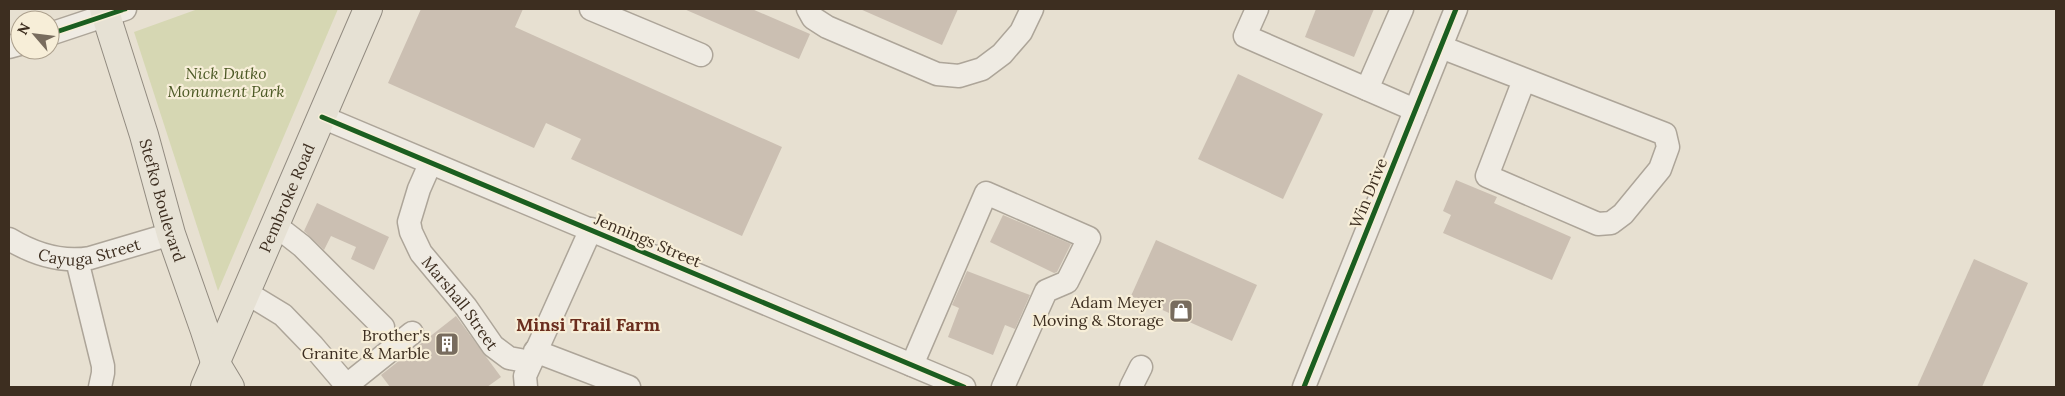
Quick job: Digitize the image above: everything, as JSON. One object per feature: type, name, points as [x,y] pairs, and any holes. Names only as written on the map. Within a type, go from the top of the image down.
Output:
[{"type":"main road","name":"Pembroke Road","points":[[204,387],[368,9]]},
{"type":"main road","name":"Stefko Boulevard","points":[[112,11],[171,234],[214,362],[230,387]]},
{"type":"street","points":[[592,9],[702,56]]},
{"type":"street","points":[[808,9],[812,18],[827,27],[937,74],[959,76],[982,69],[1002,54],[1021,32],[1032,9]]},
{"type":"street","points":[[1257,9],[1245,36],[1414,110]]},
{"type":"street","points":[[1368,89],[1402,9]]},
{"type":"street","name":"Win Drive","points":[[1304,387],[1456,9]]},
{"type":"street","points":[[60,30],[112,11]]},
{"type":"street","points":[[1441,47],[1665,134],[1668,147],[1660,169],[1623,214],[1612,223],[1598,224],[1487,176],[1524,80]]},
{"type":"street","name":"Jennings Street","points":[[322,117],[960,386]]},
{"type":"street","name":"Marshall Street","points":[[430,164],[419,188],[409,222],[411,232],[421,253],[466,307],[492,346],[525,373],[629,387]]},
{"type":"street","points":[[912,366],[986,193],[1089,238],[1067,282],[1046,291],[1003,387]]},
{"type":"street","points":[[275,225],[302,246],[383,327]]},
{"type":"street","points":[[525,373],[591,229]]},
{"type":"street","name":"Cayuga Street","points":[[9,239],[38,253],[64,260],[77,260],[90,258],[171,234]]},
{"type":"street","points":[[77,260],[103,366],[100,387]]},
{"type":"street","points":[[245,292],[283,315],[313,346],[347,386],[412,333]]},
{"type":"street","points":[[1131,387],[1141,367]]},
{"type":"green space","name":"Nick Dutko Monument Park","points":[[198,9],[338,9],[218,291],[134,32]]},
{"type":"building","points":[[421,9],[523,9],[515,27],[782,147],[742,236],[571,159],[581,139],[546,123],[534,148],[388,83]]},
{"type":"building","points":[[684,9],[752,9],[810,34],[799,59]]},
{"type":"building","points":[[860,9],[958,9],[942,45]]},
{"type":"building","points":[[1316,9],[1374,9],[1354,57],[1305,37]]},
{"type":"building","points":[[1238,74],[1323,114],[1283,199],[1198,159]]},
{"type":"building","points":[[1456,180],[1497,197],[1494,203],[1571,237],[1552,280],[1443,233],[1451,215],[1443,211]]},
{"type":"building","points":[[317,203],[389,237],[374,270],[351,259],[356,247],[331,236],[324,250],[304,231]]},
{"type":"building","points":[[1003,215],[1071,244],[1057,272],[1054,273],[990,242]]},
{"type":"building","points":[[1156,240],[1257,285],[1232,341],[1131,296]]},
{"type":"building","points":[[1974,259],[2028,283],[1982,387],[1917,387]]},
{"type":"building","points":[[967,271],[1030,295],[1015,329],[1005,325],[993,355],[948,337],[959,308],[952,305]]},
{"type":"building","name":"Brother's Granite & Marble","points":[[456,316],[501,377],[487,387],[390,387],[381,375]]},
{"type":"cycle path","points":[[60,31],[125,9]]},
{"type":"cycle path","points":[[1304,387],[1456,9]]},
{"type":"cycle path","points":[[322,117],[964,387]]},
{"type":"place","name":"Adam Meyer Moving & Storage","points":[[1181,311]]},
{"type":"place","name":"Brother's Granite & Marble","points":[[447,344]]},
{"type":"district","name":"Minsi Trail Farm","points":[[588,325]]}]
